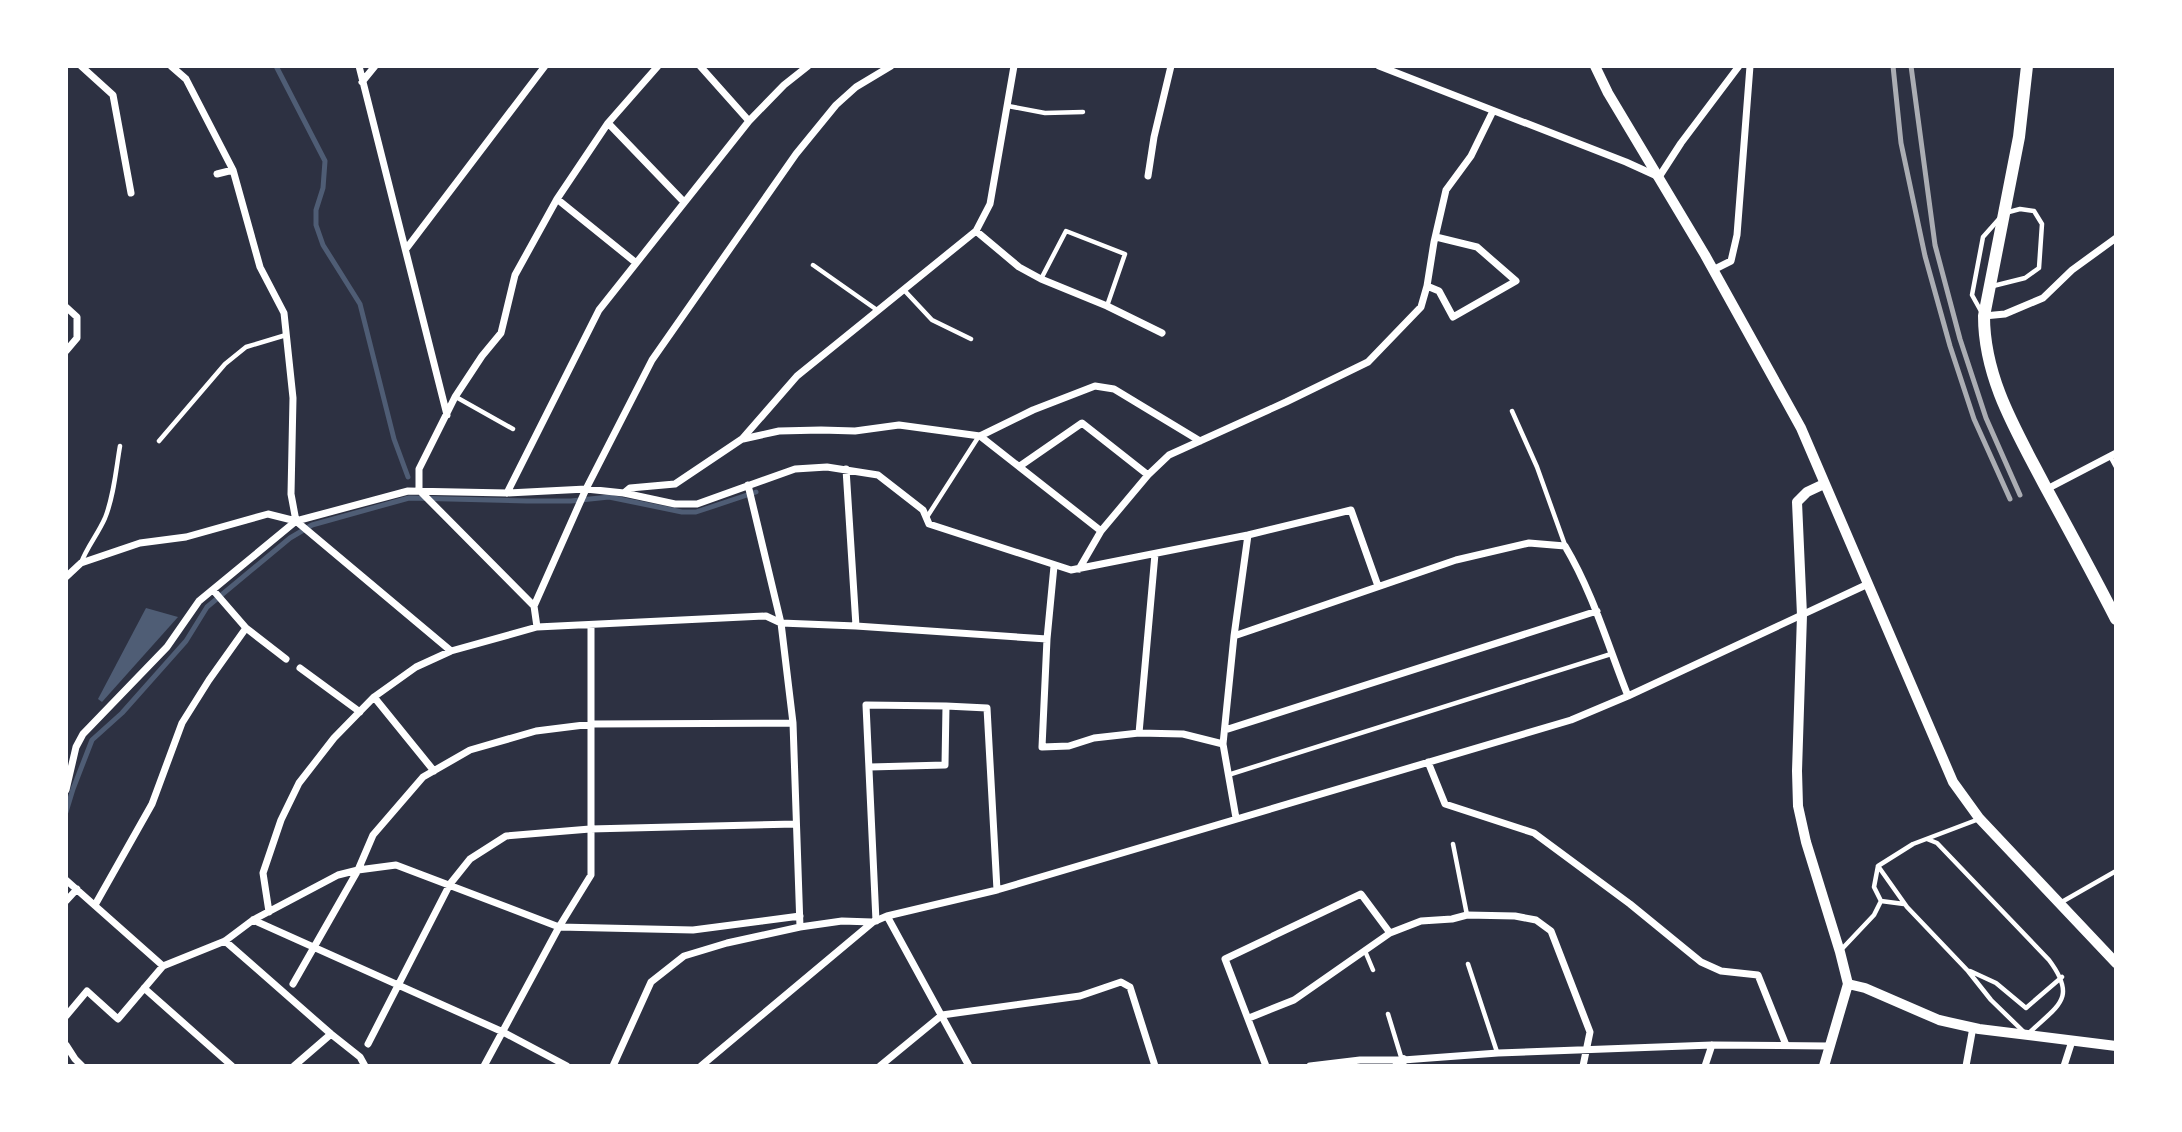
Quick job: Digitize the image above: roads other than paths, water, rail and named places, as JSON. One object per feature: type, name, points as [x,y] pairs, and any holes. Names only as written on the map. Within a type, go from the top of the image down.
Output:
[{"type":"main road","points":[[2026,66],[2019,137],[1989,287],[1984,334],[1993,377],[2010,421],[2115,615]]},
{"type":"street","points":[[81,66],[113,95],[131,193]]},
{"type":"street","points":[[171,66],[186,79],[233,170],[261,267],[284,313],[293,398],[291,494],[296,521]]},
{"type":"street","points":[[359,66],[447,415]]},
{"type":"street","points":[[362,82],[375,66]]},
{"type":"street","points":[[406,249],[545,66]]},
{"type":"street","points":[[534,606],[419,490],[419,469],[455,397],[501,333],[514,275],[557,199],[608,123],[658,66]]},
{"type":"street","points":[[700,66],[749,121]]},
{"type":"street","points":[[507,493],[599,310],[749,121],[808,66]]},
{"type":"street","points":[[537,627],[534,606],[586,489],[652,360],[796,154],[836,105],[856,87],[891,66]]},
{"type":"street","points":[[624,493],[630,488],[675,484],[742,439],[797,376],[976,231],[990,204],[1014,66]]},
{"type":"street","points":[[1148,176],[1154,137],[1171,66]]},
{"type":"street","points":[[1378,66],[1395,69],[1659,177]]},
{"type":"street","points":[[1595,66],[1801,428],[1953,782],[1979,818],[2116,963]]},
{"type":"street","points":[[1659,177],[1739,66]]},
{"type":"street","points":[[1713,270],[1731,261],[1737,235],[1750,66]]},
{"type":"street","points":[[1079,569],[1101,531],[1148,475],[1169,455],[1368,362],[1421,307],[1446,190],[1471,156],[1493,111]]},
{"type":"street","points":[[608,123],[684,202]]},
{"type":"street","points":[[217,174],[233,170]]},
{"type":"street","points":[[557,199],[635,262]]},
{"type":"street","points":[[976,231],[1019,267],[1162,333]]},
{"type":"street","points":[[1427,286],[1438,291],[1453,317],[1516,281],[1477,247],[1436,237]]},
{"type":"street","points":[[1984,316],[2005,314],[2043,298],[2072,270],[2114,241]]},
{"type":"street","points":[[66,307],[76,317],[77,338],[66,351]]},
{"type":"street","points":[[980,436],[1033,410],[1096,386],[1114,389],[1200,441]]},
{"type":"street","points":[[1020,466],[1082,423],[1148,475]]},
{"type":"street","points":[[742,439],[779,432],[855,432],[900,425],[980,436],[1101,531]]},
{"type":"street","points":[[2047,489],[2113,455]]},
{"type":"street","points":[[66,790],[76,747],[83,734],[167,647],[199,601],[296,521],[408,491],[507,493],[586,489],[624,493],[675,504],[697,504],[795,469],[846,469],[878,475],[923,510],[929,524],[1070,570],[1248,535],[1351,510],[1378,586]]},
{"type":"street","points":[[846,469],[856,626]]},
{"type":"street","points":[[1824,484],[1807,492],[1797,502],[1802,615],[1798,806],[1805,842],[1848,984],[1824,1066]]},
{"type":"street","points":[[748,485],[781,623],[793,723],[800,927]]},
{"type":"street","points":[[66,577],[81,563],[140,543],[186,537],[268,514],[296,521],[452,651]]},
{"type":"street","points":[[1236,818],[1223,744],[1248,535]]},
{"type":"street","points":[[1234,636],[1456,560],[1529,542],[1565,546],[1579,568],[1628,696]]},
{"type":"street","points":[[1139,733],[1155,554]]},
{"type":"street","points":[[1054,566],[1046,639],[1042,747],[1069,746],[1094,738],[1139,733],[1183,734],[1223,744]]},
{"type":"street","points":[[701,1066],[875,921],[887,916],[997,890],[1571,720],[1868,584]]},
{"type":"street","points":[[213,590],[246,628],[286,659]]},
{"type":"street","points":[[1224,730],[1597,611]]},
{"type":"street","points":[[269,912],[263,873],[281,820],[299,783],[334,738],[374,697],[416,667],[452,651],[537,627],[766,616],[781,623],[1046,639]]},
{"type":"street","points":[[484,1066],[559,927],[591,875],[591,625]]},
{"type":"street","points":[[95,905],[152,804],[182,723],[246,628]]},
{"type":"street","points":[[300,668],[360,712]]},
{"type":"street","points":[[374,697],[434,771]]},
{"type":"street","points":[[875,921],[866,705],[987,708],[997,890]]},
{"type":"street","points":[[870,767],[946,765],[946,706]]},
{"type":"street","points":[[293,984],[358,870],[373,835],[423,777],[470,750],[536,731],[592,724],[793,723]]},
{"type":"street","points":[[1428,762],[1445,804],[1534,833],[1630,904],[1701,962],[1721,971],[1758,975],[1786,1045]]},
{"type":"street","points":[[368,1044],[450,884],[470,859],[506,836],[590,829],[796,824]]},
{"type":"street","points":[[66,1016],[87,991],[118,1019],[163,966],[225,941],[253,920],[338,875],[358,870],[396,865],[559,927],[693,930],[800,916]]},
{"type":"street","points":[[66,880],[163,966]]},
{"type":"street","points":[[66,901],[77,889]]},
{"type":"street","points":[[1266,1066],[1225,959],[1361,894],[1390,933]]},
{"type":"street","points":[[1249,1018],[1294,1000],[1390,933],[1421,921],[1467,915],[1515,916],[1536,920],[1551,931],[1590,1032],[1583,1066]]},
{"type":"street","points":[[887,916],[969,1066]]},
{"type":"street","points":[[253,920],[503,1032],[567,1066]]},
{"type":"street","points":[[614,1066],[651,982],[684,956],[727,943],[800,927],[842,921],[875,921]]},
{"type":"street","points":[[225,941],[360,1057],[365,1066]]},
{"type":"street","points":[[880,1066],[942,1015],[1080,996],[1121,982],[1130,987],[1154,1066]]},
{"type":"street","points":[[1848,984],[1865,988],[1939,1020],[2116,1046]]},
{"type":"street","points":[[144,988],[232,1066]]},
{"type":"street","points":[[1966,1066],[1973,1027]]},
{"type":"street","points":[[293,1066],[331,1034]]},
{"type":"street","points":[[2064,1066],[2072,1041]]},
{"type":"street","points":[[66,1045],[82,1066]]},
{"type":"street","points":[[1704,1066],[1712,1045]]},
{"type":"street","points":[[1311,1066],[1360,1060],[1400,1063],[1445,1056],[1497,1053],[1712,1045],[1828,1046]]},
{"type":"street","points":[[1445,1056],[1448,1066]]},
{"type":"lane","points":[[1008,106],[1045,113],[1083,112]]},
{"type":"lane","points":[[1984,316],[1972,295],[1983,237],[2004,214],[2020,209],[2034,211],[2042,224],[2039,268],[2025,278],[1989,287]]},
{"type":"lane","points":[[1041,279],[1066,231],[1125,254],[1107,306]]},
{"type":"lane","points":[[813,265],[878,310]]},
{"type":"lane","points":[[904,289],[932,320],[971,339]]},
{"type":"lane","points":[[159,442],[225,364],[246,347],[287,335]]},
{"type":"lane","points":[[455,397],[513,429]]},
{"type":"lane","points":[[1512,411],[1537,467],[1565,546]]},
{"type":"lane","points":[[927,518],[980,436]]},
{"type":"lane","points":[[81,563],[106,515],[120,446]]},
{"type":"lane","points":[[2113,455],[2116,467]]},
{"type":"lane","points":[[1227,775],[1611,654]]},
{"type":"lane","points":[[1881,901],[1874,887],[1878,866],[1903,848],[1979,818]]},
{"type":"lane","points":[[1881,901],[1901,902],[1907,907],[1968,971],[1991,1000],[2027,1035],[2061,1002],[2064,989],[2062,977],[2049,960],[1937,843],[1927,839]]},
{"type":"lane","points":[[1453,844],[1467,915]]},
{"type":"lane","points":[[1878,866],[1907,907]]},
{"type":"lane","points":[[2059,904],[2116,871]]},
{"type":"lane","points":[[1840,951],[1874,915],[1881,901]]},
{"type":"lane","points":[[1365,951],[1373,970]]},
{"type":"lane","points":[[1468,964],[1497,1053]]},
{"type":"lane","points":[[1968,971],[1996,983],[2026,1008],[2062,977]]},
{"type":"lane","points":[[1388,1014],[1400,1063]]},
{"type":"water","points":[[146,608],[178,617],[102,702],[98,699]]},
{"type":"waterway","points":[[276,66],[325,161],[316,225],[323,245],[360,304],[394,439],[408,477]]},
{"type":"waterway","points":[[66,812],[92,740],[122,713],[186,641],[207,607],[290,538],[312,525],[409,498],[571,501],[609,497],[682,512],[696,512],[756,492]]},
{"type":"railway","points":[[1893,66],[1901,143],[1925,256],[1974,419],[2010,499]]},
{"type":"railway","points":[[1911,66],[1935,245],[1960,339],[1986,418],[2020,495]]}]
